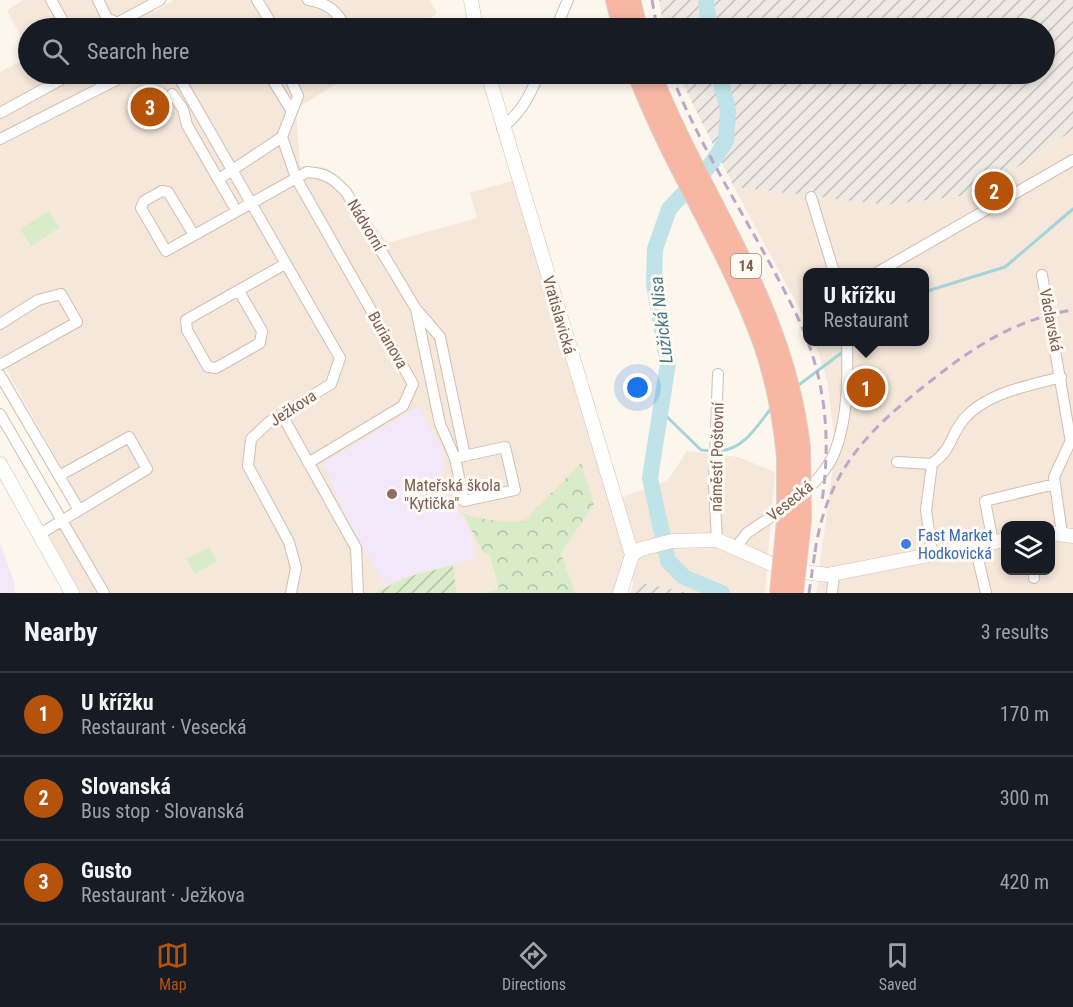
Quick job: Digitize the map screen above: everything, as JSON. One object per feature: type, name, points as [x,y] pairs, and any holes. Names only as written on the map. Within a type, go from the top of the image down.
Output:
[{"type":"highway","points":[[615,0],[620,18]]},
{"type":"highway","points":[[631,0],[636,18]]},
{"type":"highway","name":"14","points":[[641,84],[667,145],[747,303],[769,338]]},
{"type":"highway","name":"14","points":[[656,84],[686,150],[757,288],[790,421],[802,520],[794,593]]},
{"type":"highway","name":"14","points":[[779,593],[793,452]]},
{"type":"street","points":[[51,0],[61,18]]},
{"type":"street","points":[[98,0],[106,18]]},
{"type":"street","points":[[125,18],[148,3],[160,0]]},
{"type":"street","points":[[257,0],[268,18]]},
{"type":"street","points":[[308,0],[324,2],[341,18]]},
{"type":"street","points":[[471,0],[474,18]]},
{"type":"street","points":[[560,18],[568,0]]},
{"type":"street","points":[[0,112],[52,84]]},
{"type":"street","points":[[0,139],[108,84]]},
{"type":"street","name":"Ježkova","points":[[183,84],[340,358],[331,384],[282,415],[251,439],[248,466],[289,542],[296,568],[291,593]]},
{"type":"street","points":[[275,84],[291,110]]},
{"type":"street","points":[[219,179],[282,137],[298,92],[294,84]]},
{"type":"street","name":"Vratislavická","points":[[491,84],[632,555]]},
{"type":"street","points":[[502,128],[514,118],[529,97],[535,84]]},
{"type":"street","points":[[172,94],[183,109],[187,125],[233,205]]},
{"type":"street","name":"Burianova","points":[[282,137],[296,178],[413,384],[403,406],[308,463]]},
{"type":"street","points":[[887,268],[1073,160]]},
{"type":"street","name":"Nádvorní","points":[[296,178],[306,172],[320,173],[333,178],[346,192],[416,309],[440,338],[460,457],[464,501],[515,490],[506,447],[460,457]]},
{"type":"street","points":[[194,236],[168,192],[162,191],[144,201],[141,208],[166,251],[194,236],[296,178]]},
{"type":"street","points":[[811,197],[832,268]]},
{"type":"street","points":[[239,291],[262,331],[260,343],[216,368],[208,367],[187,330],[186,320],[285,264]]},
{"type":"street","name":"Václavská","points":[[1042,274],[1072,436]]},
{"type":"street","points":[[0,324],[38,300],[61,294],[77,322],[0,365]]},
{"type":"street","name":"Nádvorní","points":[[416,309],[440,424],[460,457]]},
{"type":"street","name":"Vesecká","points":[[736,547],[747,533],[800,496],[817,479],[834,454],[845,413],[847,346]]},
{"type":"street","name":"náměstí Poštovní","points":[[717,540],[714,485],[718,374]]},
{"type":"street","points":[[0,375],[79,510]]},
{"type":"street","points":[[897,462],[932,464],[946,453],[964,419],[993,397],[1061,376]]},
{"type":"street","points":[[0,414],[104,593]]},
{"type":"street","points":[[282,415],[356,548],[358,593]]},
{"type":"street","points":[[1062,534],[1054,477],[1072,436]]},
{"type":"street","points":[[39,534],[147,469],[129,437],[59,476]]},
{"type":"street","points":[[0,464],[72,593]]},
{"type":"street","points":[[932,464],[926,510],[932,555]]},
{"type":"street","points":[[620,593],[632,555],[650,546],[672,541],[717,540],[783,569],[812,575],[834,575],[999,541],[985,501],[1055,484]]},
{"type":"street","points":[[975,546],[986,593]]},
{"type":"street","points":[[832,593],[834,575]]},
{"type":"shaded area","points":[[24,0],[147,0],[154,12],[174,0],[430,0],[437,13],[430,18],[18,18],[18,31],[7,10]]},
{"type":"shaded area","points":[[659,0],[1073,0],[1073,130],[977,194],[887,205],[734,187],[683,84],[1055,84],[1055,18],[662,18]]},
{"type":"shaded area","points":[[18,62],[18,84],[336,84],[296,109],[300,166],[328,168],[388,243],[477,218],[470,193],[525,177],[621,498],[668,480],[687,451],[738,457],[775,472],[765,593],[689,593],[620,578],[615,593],[78,593],[49,536],[87,513],[0,359],[0,72]]},
{"type":"shaded area","points":[[1073,130],[1073,593],[816,593],[833,467],[834,436],[827,380],[816,346],[929,346],[929,268],[803,268],[803,316],[734,187],[887,205],[977,194]]},
{"type":"shaded area","name":"Mateřská škola \"Kytička\"","points":[[419,406],[445,455],[441,482],[471,531],[476,558],[407,576],[383,586],[382,580],[347,519],[323,463]]},
{"type":"shaded area","points":[[0,543],[15,584],[14,593],[0,593]]},
{"type":"shaded area","points":[[634,581],[689,593],[630,593]]},
{"type":"green space","points":[[49,211],[59,228],[31,246],[20,229]]},
{"type":"green space","points":[[581,463],[594,504],[561,553],[575,593],[485,593],[499,589],[490,556],[482,551],[463,513],[494,520],[524,521]]},
{"type":"green space","points":[[209,547],[217,561],[195,574],[186,559]]},
{"type":"green space","points":[[453,565],[456,593],[374,593],[408,577]]},
{"type":"waterway","name":"Lužická Nisa","points":[[706,0],[708,18]]},
{"type":"waterway","name":"Lužická Nisa","points":[[722,84],[728,110],[726,141],[711,164],[669,209],[655,249],[654,284],[668,363],[650,478],[668,561],[684,577],[722,593]]},
{"type":"waterway","points":[[929,290],[1005,267],[1073,209]]},
{"type":"waterway","points":[[796,387],[844,351]]},
{"type":"waterway","points":[[720,451],[737,446],[744,441],[773,406]]},
{"type":"waterway","points":[[661,411],[701,450],[713,451]]},
{"type":"railway","points":[[652,0],[655,18]]},
{"type":"railway","points":[[675,84],[702,142],[775,273],[803,329]]},
{"type":"railway","points":[[815,552],[829,497],[841,474],[870,434],[889,416],[948,367],[998,335],[1034,320],[1073,310]]},
{"type":"railway","points":[[809,346],[819,381],[825,420],[826,460],[822,501]]},
{"type":"railway","points":[[809,593],[816,545]]},
{"type":"place","name":"Gusto","points":[[150,107]]},
{"type":"place","name":"Slovanská","points":[[994,191]]},
{"type":"place","name":"U křížku","points":[[866,388]]},
{"type":"place","name":"Mateřská škola \"Kytička\"","points":[[392,494]]},
{"type":"place","name":"Fast Market Hodkovická","points":[[906,544]]}]
